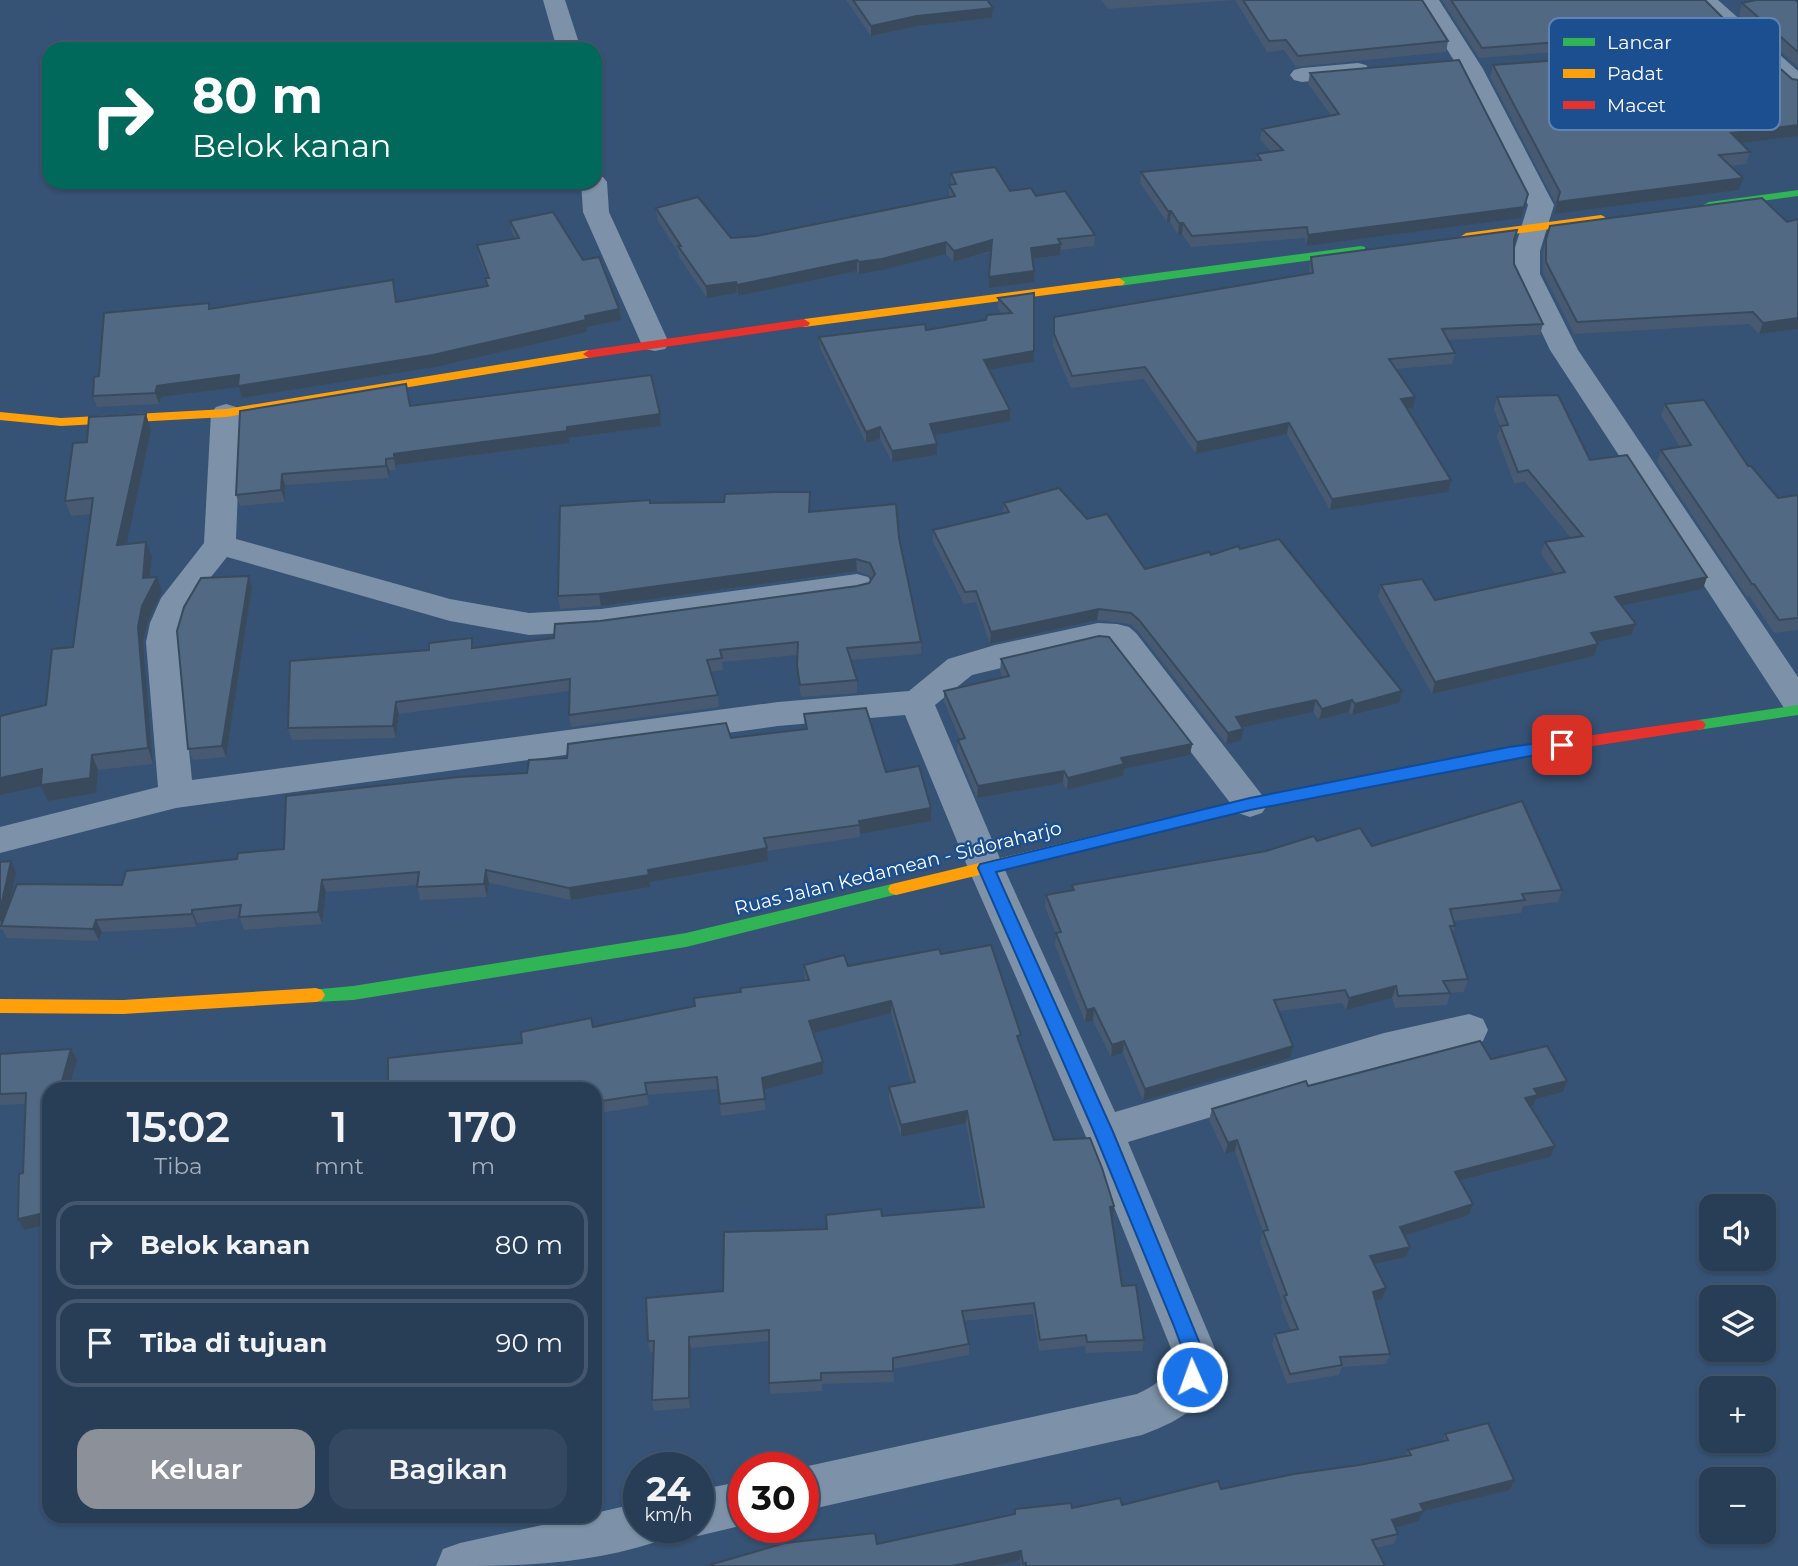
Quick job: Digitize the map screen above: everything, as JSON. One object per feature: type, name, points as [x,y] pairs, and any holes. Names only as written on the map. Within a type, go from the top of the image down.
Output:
[{"type":"street","points":[[554,0],[567,42]]},
{"type":"street","points":[[1428,0],[1468,65],[1531,180],[1541,205],[1527,251],[1527,274],[1564,350],[1798,703]]},
{"type":"street","points":[[1710,5],[1740,5]]},
{"type":"street","points":[[1710,5],[1725,18]]},
{"type":"street","points":[[1780,67],[1798,84]]},
{"type":"street","points":[[1302,75],[1384,68]]},
{"type":"street","points":[[594,189],[596,212],[654,343]]},
{"type":"street","points":[[1688,208],[1798,193]]},
{"type":"street","points":[[1454,238],[1619,217]]},
{"type":"street","points":[[0,416],[61,422],[226,413],[654,343],[1371,249]]},
{"type":"street","points":[[176,795],[162,642],[166,623],[177,598],[220,544],[226,413]]},
{"type":"street","points":[[220,544],[450,610],[529,624],[601,621],[857,585]]},
{"type":"street","points":[[0,840],[176,795],[778,714],[918,702],[960,667],[995,656],[1098,634],[1117,635],[1124,641],[1250,804]]},
{"type":"street","points":[[819,1485],[1142,1414],[1176,1398],[1192,1377],[1195,1356],[1104,1132],[986,868],[918,702]]},
{"type":"street","name":"Ruas Jalan Kedamean - Sidoraharjo","points":[[0,1006],[123,1007],[353,993],[686,940],[1250,804],[1509,753],[1798,710]]},
{"type":"street","points":[[1104,1132],[1384,1049],[1468,1030]]},
{"type":"street","points":[[460,1566],[623,1530]]},
{"type":"building","points":[[853,0],[987,0],[993,8],[917,16],[871,26]]},
{"type":"building","points":[[1243,0],[1422,0],[1448,41],[1298,56],[1286,40],[1269,41]]},
{"type":"building","points":[[1451,0],[1705,0],[1723,18],[1549,18],[1549,43],[1482,48]]},
{"type":"building","points":[[1756,0],[1798,2],[1798,52],[1780,36],[1780,18],[1759,18],[1742,3]]},
{"type":"building","points":[[1459,60],[1528,194],[1524,207],[1308,235],[1307,227],[1192,236],[1183,223],[1179,223],[1171,211],[1168,211],[1141,172],[1261,160],[1257,154],[1283,150],[1262,129],[1339,114],[1310,73]]},
{"type":"building","points":[[1549,61],[1549,130],[1756,130],[1731,133],[1750,152],[1719,155],[1743,178],[1557,202],[1560,192],[1493,65]]},
{"type":"building","points":[[1780,68],[1792,79],[1798,80],[1798,125],[1780,127]]},
{"type":"building","points":[[995,167],[1010,191],[1031,188],[1036,196],[1065,191],[1095,235],[1058,239],[1061,244],[1031,248],[1034,271],[989,277],[992,240],[954,251],[946,242],[882,259],[857,260],[737,285],[736,282],[706,286],[656,208],[698,197],[731,238],[757,236],[955,196],[949,185],[956,184],[951,173]]},
{"type":"building","points":[[1762,198],[1787,222],[1798,219],[1798,318],[1763,323],[1753,312],[1577,322],[1546,262],[1546,240],[1550,226]]},
{"type":"building","points":[[553,212],[583,260],[599,257],[619,309],[585,316],[586,320],[433,355],[238,386],[239,375],[157,386],[155,393],[93,396],[94,377],[99,376],[104,313],[209,303],[209,309],[393,280],[396,302],[488,286],[485,278],[489,278],[477,245],[519,238],[510,221]]},
{"type":"building","points":[[1517,230],[1514,240],[1514,264],[1543,324],[1442,329],[1455,353],[1389,359],[1415,397],[1401,399],[1451,480],[1332,499],[1289,423],[1197,442],[1145,367],[1072,376],[1054,334],[1054,317],[1313,273],[1311,257]]},
{"type":"building","points":[[1034,293],[1034,351],[984,360],[1010,410],[930,424],[937,444],[892,451],[880,427],[866,432],[819,337],[925,324],[926,330],[986,320],[987,315],[1012,313],[998,298]]},
{"type":"building","points":[[651,375],[660,414],[567,427],[567,431],[394,454],[394,458],[386,459],[386,466],[282,474],[281,490],[236,495],[240,411],[406,384],[410,406]]},
{"type":"building","points":[[1558,395],[1590,460],[1627,455],[1707,577],[1615,597],[1636,624],[1591,633],[1598,644],[1435,682],[1381,585],[1422,579],[1435,600],[1565,572],[1545,542],[1583,536],[1528,470],[1518,472],[1500,426],[1508,425],[1497,397]]},
{"type":"building","points":[[1704,400],[1748,466],[1751,466],[1778,498],[1798,495],[1798,618],[1779,620],[1661,450],[1691,445],[1665,404]]},
{"type":"building","points":[[146,414],[117,545],[146,542],[143,578],[157,577],[142,606],[138,627],[148,748],[92,755],[90,778],[41,785],[42,769],[0,778],[0,716],[46,705],[52,649],[73,647],[93,498],[65,501],[73,443],[87,442],[89,417]]},
{"type":"building","points":[[1059,488],[1087,519],[1107,514],[1145,569],[1209,552],[1211,555],[1238,546],[1240,549],[1279,539],[1402,691],[1355,704],[1352,700],[1322,709],[1316,700],[1236,717],[1243,729],[1228,733],[1131,613],[1099,609],[991,632],[976,591],[965,592],[933,530],[1009,512],[1004,503]]},
{"type":"building","points":[[810,492],[809,512],[896,504],[899,538],[921,642],[847,648],[857,680],[800,685],[797,666],[798,642],[720,650],[722,658],[707,660],[718,695],[569,715],[570,679],[396,702],[393,726],[288,728],[290,661],[429,650],[429,643],[472,638],[472,648],[554,638],[555,624],[600,621],[869,583],[875,574],[870,563],[856,559],[599,594],[558,596],[560,506],[650,500],[650,503],[724,502],[725,494]]},
{"type":"building","points":[[249,576],[222,746],[188,749],[177,631],[184,607],[201,578]]},
{"type":"building","points":[[1099,636],[1109,637],[1192,744],[1121,758],[1124,764],[1068,778],[1064,771],[978,786],[958,740],[965,738],[944,691],[1009,676],[1001,659]]},
{"type":"building","points":[[866,708],[886,772],[919,766],[931,808],[859,821],[860,825],[764,838],[767,848],[648,870],[649,875],[569,888],[486,870],[484,884],[417,887],[419,872],[322,880],[318,912],[239,917],[241,905],[192,910],[192,914],[96,920],[93,929],[1,926],[17,884],[122,885],[126,871],[237,859],[238,853],[284,849],[286,796],[459,777],[527,773],[529,760],[567,758],[568,744],[726,723],[731,738],[807,729],[804,714]]},
{"type":"building","points":[[1522,801],[1562,890],[1522,894],[1525,900],[1450,909],[1455,926],[1450,926],[1468,979],[1443,981],[1450,993],[1398,996],[1396,986],[1349,998],[1345,990],[1274,1000],[1293,1046],[1145,1089],[1124,1041],[1112,1045],[1094,1008],[1087,1010],[1056,933],[1061,932],[1046,895],[1074,890],[1072,885],[1266,851],[1314,836],[1317,841],[1360,828],[1372,846]]},
{"type":"building","points":[[11,861],[0,911],[0,862]]},
{"type":"building","points":[[991,945],[1021,1035],[1017,1036],[1054,1140],[1090,1138],[1102,1168],[1114,1206],[1110,1207],[1122,1286],[1136,1285],[1144,1340],[1087,1342],[1086,1335],[1040,1340],[1034,1303],[962,1311],[969,1344],[893,1358],[893,1371],[821,1373],[821,1380],[769,1383],[769,1330],[689,1337],[689,1398],[652,1400],[654,1341],[648,1341],[646,1298],[723,1291],[724,1232],[827,1229],[826,1215],[881,1209],[882,1216],[984,1207],[967,1111],[901,1125],[889,1087],[915,1082],[891,1001],[809,1021],[823,1062],[762,1078],[765,1099],[720,1104],[717,1077],[645,1083],[647,1094],[602,1101],[602,1082],[388,1082],[388,1058],[522,1043],[521,1032],[591,1018],[593,1027],[695,1006],[694,998],[741,992],[740,988],[809,980],[804,965],[844,955],[848,966],[939,949],[941,954]]},
{"type":"building","points":[[1480,1041],[1491,1059],[1547,1046],[1567,1081],[1534,1089],[1538,1095],[1525,1098],[1555,1146],[1455,1172],[1473,1204],[1400,1227],[1410,1247],[1370,1256],[1386,1288],[1373,1292],[1390,1354],[1340,1357],[1342,1365],[1290,1374],[1275,1334],[1298,1329],[1263,1231],[1268,1230],[1237,1140],[1228,1143],[1212,1109],[1306,1081],[1308,1086]]},
{"type":"building","points":[[71,1049],[62,1082],[42,1082],[42,1214],[18,1219],[26,1093],[0,1094],[0,1054]]},
{"type":"building","points":[[1488,1423],[1514,1480],[1420,1504],[1424,1511],[1392,1520],[1398,1534],[1372,1540],[1385,1566],[1026,1566],[1026,1563],[1023,1564],[1021,1551],[952,1566],[706,1566],[785,1543],[819,1543],[819,1539],[875,1533],[877,1544],[1015,1514],[1015,1509],[1071,1503],[1072,1508],[1120,1498],[1122,1505],[1218,1481],[1221,1489],[1294,1474],[1359,1465],[1411,1455],[1408,1450],[1448,1440],[1445,1434]]},
{"type":"traffic: fast","points":[[1709,205],[1798,193]]},
{"type":"traffic: fast","points":[[1119,282],[1361,250]]},
{"type":"traffic: fast","points":[[1698,725],[1798,710]]},
{"type":"traffic: fast","points":[[316,995],[353,993],[686,940],[896,889]]},
{"type":"traffic: slow","points":[[1466,237],[1601,219]]},
{"type":"traffic: slow","points":[[804,323],[1119,282]]},
{"type":"traffic: slow","points":[[0,416],[61,422],[226,413],[589,354]]},
{"type":"traffic: slow","points":[[896,889],[1250,804],[1327,789]]},
{"type":"traffic: slow","points":[[0,1006],[123,1007],[316,995]]},
{"type":"traffic: jam","points":[[589,354],[804,323]]},
{"type":"traffic: jam","points":[[1327,789],[1509,753],[1698,725]]},
{"type":"route","points":[[1192,1377],[1195,1356],[1184,1326],[1104,1132],[986,868],[1250,804],[1562,745]]}]
